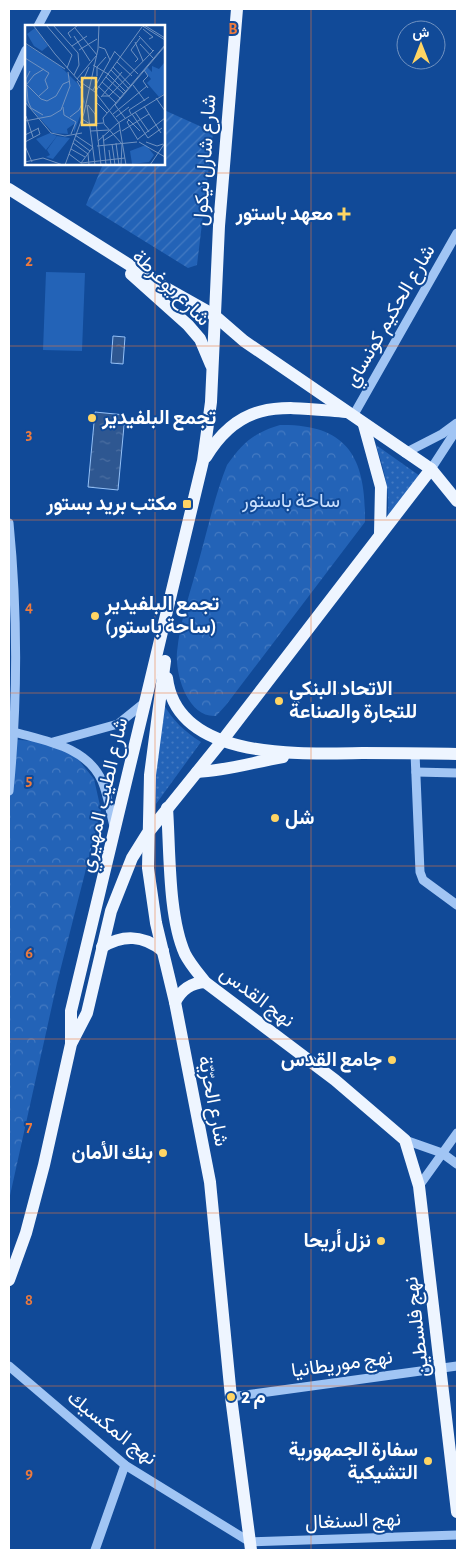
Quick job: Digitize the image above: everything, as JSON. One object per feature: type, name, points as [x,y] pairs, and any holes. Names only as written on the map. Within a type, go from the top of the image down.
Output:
[{"type":"main road","name":"شارع شارل نيكول","points":[[214,315],[219,226],[237,9]]},
{"type":"main road","name":"شارع يوغرطة","points":[[9,189],[92,242],[214,315],[244,341],[364,425],[431,469],[457,501]]},
{"type":"main road","name":"شارع يوغرطة","points":[[92,242],[146,286],[188,325],[200,339],[213,370]]},
{"type":"main road","name":"شارع الطيب المهيري","points":[[9,1280],[26,1233],[71,1044],[71,1011],[203,461],[213,370],[214,315]]},
{"type":"main road","points":[[203,461],[222,436],[240,420],[262,409],[292,407],[349,414]]},
{"type":"main road","points":[[364,425],[379,479],[382,505],[380,534]]},
{"type":"main road","points":[[71,1044],[87,1014],[102,947],[122,881],[132,858],[147,834],[222,741],[431,469]]},
{"type":"main road","points":[[170,603],[165,661],[169,693],[178,710],[194,725],[222,741],[247,748],[300,753],[457,754]]},
{"type":"main road","name":"شارع الحرّيّة","points":[[165,661],[150,775],[147,834],[148,868],[210,1182],[231,1397],[251,1546]]},
{"type":"main road","points":[[197,772],[216,772],[238,765],[300,753]]},
{"type":"main road","name":"نهج القدس","points":[[167,808],[174,912],[179,936],[185,953],[205,982],[335,1080],[405,1140]]},
{"type":"main road","points":[[102,947],[120,938],[140,938],[152,942],[163,951]]},
{"type":"main road","points":[[175,1002],[184,989],[190,985],[205,982]]},
{"type":"main road","name":"نهج فلسطين","points":[[405,1140],[419,1186],[457,1512]]},
{"type":"street","points":[[38,25],[46,9]]},
{"type":"street","points":[[9,86],[25,52]]},
{"type":"street","name":"شارع الحكيم كونساي","points":[[349,414],[457,233]]},
{"type":"street","points":[[405,453],[442,434],[457,423]]},
{"type":"street","points":[[431,469],[457,429]]},
{"type":"street","points":[[9,523],[17,650],[14,732],[9,791]]},
{"type":"street","points":[[53,742],[118,724],[146,701]]},
{"type":"street","points":[[14,732],[53,742],[77,753],[97,773],[102,782],[115,831]]},
{"type":"street","points":[[415,753],[420,872],[423,880],[457,905]]},
{"type":"street","points":[[416,772],[457,773]]},
{"type":"street","points":[[419,1186],[457,1133]]},
{"type":"street","name":"نهج القدس","points":[[405,1140],[442,1153],[457,1164]]},
{"type":"street","name":"نهج المكسيك","points":[[9,1366],[125,1465],[251,1546]]},
{"type":"street","name":"نهج موريطانيا","points":[[231,1397],[457,1366]]},
{"type":"street","points":[[95,1550],[125,1465]]},
{"type":"street","name":"نهج السنغال","points":[[251,1546],[457,1535]]},
{"type":"green space","points":[[165,110],[213,132],[197,265],[188,268],[86,205],[103,165],[165,165]]},
{"type":"green space","points":[[46,272],[85,273],[82,351],[43,350]]},
{"type":"green space","name":"ساحة باستور","points":[[280,425],[304,426],[323,431],[349,449],[357,463],[362,480],[365,522],[226,705],[216,716],[206,715],[191,703],[185,693],[178,672],[178,640],[183,617],[215,500],[227,465],[249,440]]},
{"type":"green space","points":[[376,445],[420,476],[387,518],[387,490]]},
{"type":"green space","points":[[163,703],[179,725],[201,742],[156,804],[156,774]]},
{"type":"green space","points":[[9,739],[56,743],[73,753],[94,779],[101,810],[57,983],[9,1200]]},
{"type":"water","points":[[113,336],[125,337],[123,364],[111,363]]},
{"type":"water","points":[[95,412],[125,415],[118,490],[88,487]]},
{"type":"place","name":"معهد باستور","points":[[344,214]]},
{"type":"place","name":"تجمع البلفيدير","points":[[92,418]]},
{"type":"place","name":"مكتب بريد بستور","points":[[187,504]]},
{"type":"place","name":"تجمع البلفيدير (ساحة باستور)","points":[[95,616]]},
{"type":"place","name":"الاتحاد البنكي للتجارة والصناعة","points":[[279,701]]},
{"type":"place","name":"شل","points":[[275,818]]},
{"type":"place","name":"جامع القدس","points":[[392,1060]]},
{"type":"place","name":"بنك الأمان","points":[[163,1153]]},
{"type":"place","name":"نزل أريحا","points":[[381,1241]]},
{"type":"place","name":"2 م","points":[[231,1397]]},
{"type":"place","name":"سفارة الجمهورية التشيكية","points":[[428,1461]]}]
